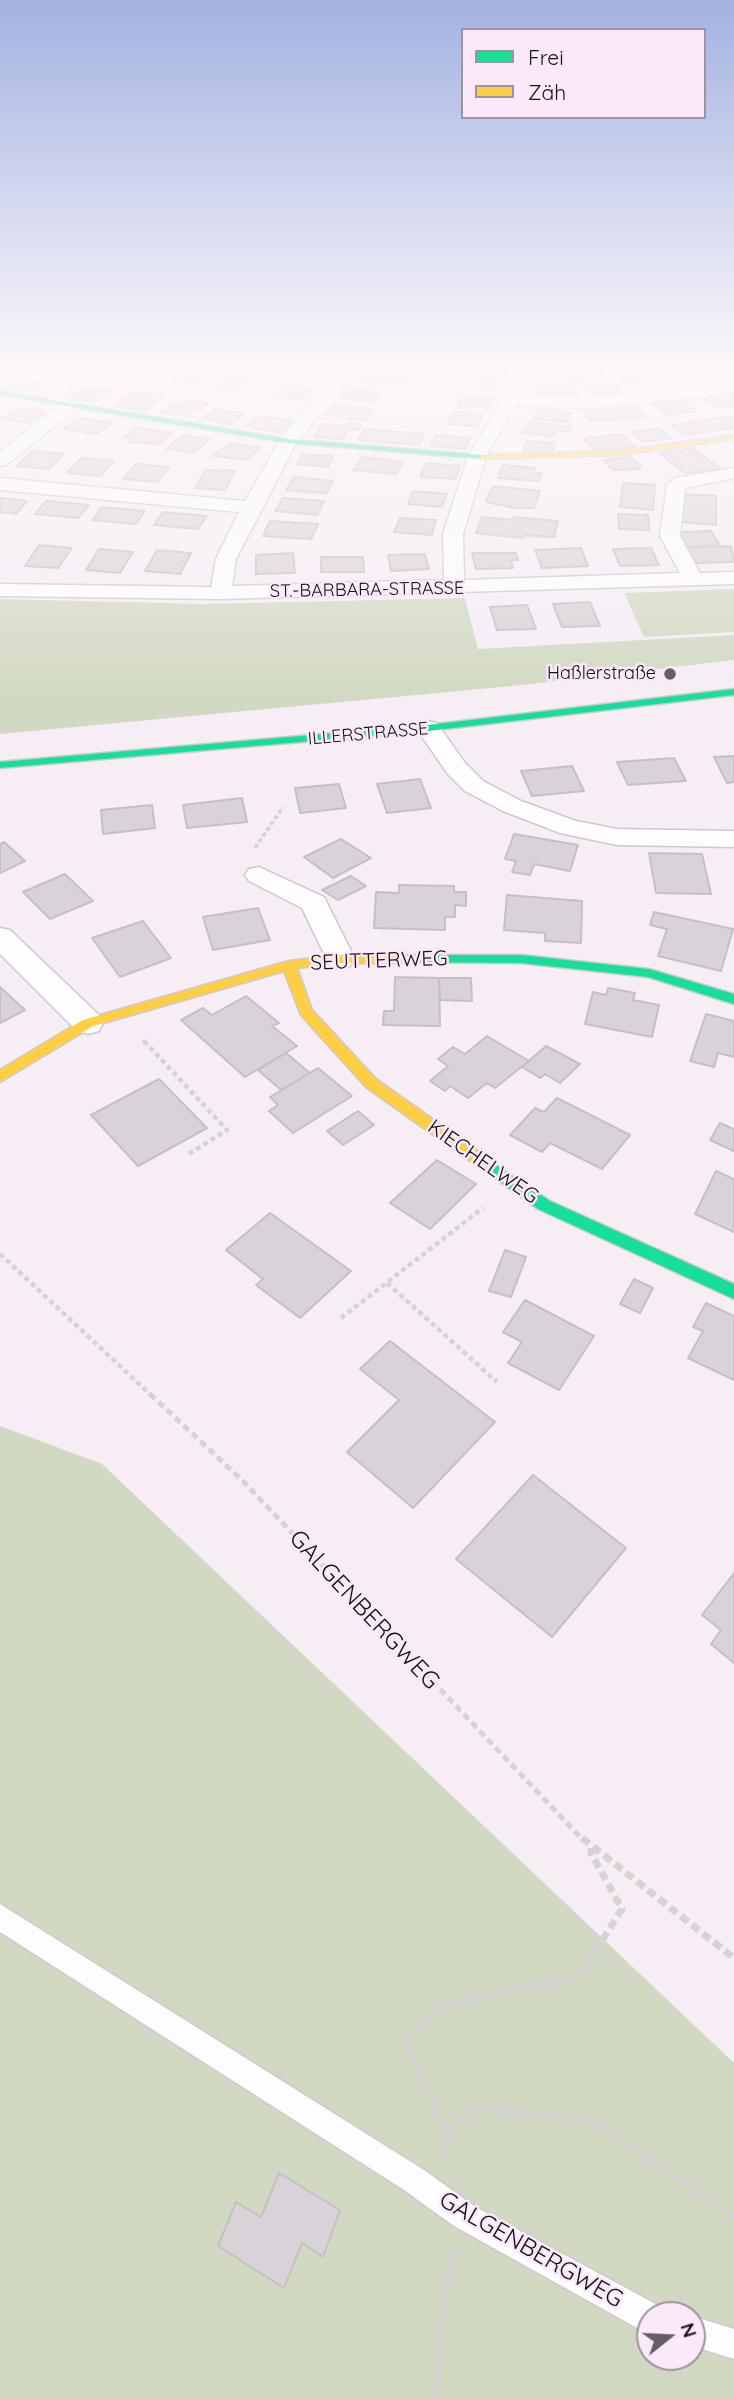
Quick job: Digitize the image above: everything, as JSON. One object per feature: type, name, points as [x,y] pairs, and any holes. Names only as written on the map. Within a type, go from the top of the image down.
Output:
[{"type":"street","points":[[220,593],[226,559],[268,477]]},
{"type":"street","points":[[454,588],[454,533],[472,477]]},
{"type":"street","points":[[693,477],[676,484],[670,536],[694,580]]},
{"type":"street","points":[[0,484],[251,508]]},
{"type":"street","name":"ST.-BARBARA-STRASSE","points":[[0,590],[220,593],[734,578]]},
{"type":"street","name":"ILLERSTRASSE","points":[[0,765],[428,728],[734,692]]},
{"type":"street","points":[[428,728],[456,768],[474,786],[512,806],[569,827],[617,837],[734,839]]},
{"type":"street","points":[[259,875],[314,903],[340,959]]},
{"type":"street","points":[[0,937],[88,1023]]},
{"type":"street","name":"SEUTTERWEG","points":[[0,1077],[88,1023],[289,965],[340,959],[522,960],[649,973],[734,999]]},
{"type":"street","name":"KIECHELWEG","points":[[289,965],[306,1012],[371,1083],[544,1205],[734,1292]]},
{"type":"lane","name":"GALGENBERGWEG","points":[[0,1917],[414,2180],[464,2216],[636,2310]]},
{"type":"lane","points":[[706,2335],[734,2344]]},
{"type":"path","points":[[454,533],[551,538]]},
{"type":"path","points":[[259,875],[249,857],[283,807]]},
{"type":"path","points":[[118,1014],[227,1129],[187,1155]]},
{"type":"path","points":[[341,1318],[514,1184]]},
{"type":"path","name":"GALGENBERGWEG","points":[[0,1254],[242,1480],[591,1848],[734,1958]]},
{"type":"path","points":[[387,1283],[498,1382]]},
{"type":"path","points":[[439,2198],[446,2132],[405,2043],[438,2005],[579,1977],[622,1909],[591,1853],[591,1848]]},
{"type":"path","points":[[446,2132],[476,2106],[595,2122],[734,2217]]},
{"type":"path","points":[[436,2399],[443,2298],[464,2216]]},
{"type":"green space","points":[[734,589],[734,632],[644,637],[624,593]]},
{"type":"green space","points":[[465,598],[478,649],[734,635],[734,660],[512,686],[0,734],[0,599],[205,604]]},
{"type":"green space","points":[[0,1426],[102,1464],[734,2063],[734,2399],[0,2399]]},
{"type":"building","points":[[125,477],[161,477],[157,482],[123,479]]},
{"type":"building","points":[[202,477],[232,477],[225,490],[195,488]]},
{"type":"building","points":[[294,477],[333,481],[327,493],[286,490]]},
{"type":"building","points":[[420,477],[456,477],[455,479]]},
{"type":"building","points":[[498,477],[540,477],[539,481]]},
{"type":"building","points":[[623,483],[655,485],[653,510],[620,507]]},
{"type":"building","points":[[493,486],[540,491],[534,508],[515,508],[486,502]]},
{"type":"building","points":[[413,491],[447,494],[442,507],[408,504]]},
{"type":"building","points":[[684,494],[716,496],[716,525],[682,522]]},
{"type":"building","points":[[0,498],[27,501],[16,514],[0,512]]},
{"type":"building","points":[[283,498],[324,501],[317,515],[275,511]]},
{"type":"building","points":[[46,501],[89,505],[78,518],[35,514]]},
{"type":"building","points":[[102,507],[145,511],[136,524],[92,520]]},
{"type":"building","points":[[163,512],[207,516],[198,529],[154,525]]},
{"type":"building","points":[[618,514],[648,515],[649,530],[619,529]]},
{"type":"building","points":[[482,517],[558,521],[554,537],[525,535],[524,538],[476,533]]},
{"type":"building","points":[[400,518],[436,520],[432,535],[394,532]]},
{"type":"building","points":[[270,521],[318,524],[311,539],[263,536]]},
{"type":"building","points":[[711,531],[720,546],[687,547],[679,532]]},
{"type":"building","points":[[39,545],[72,548],[58,568],[25,566]]},
{"type":"building","points":[[731,546],[734,562],[696,563],[687,547]]},
{"type":"building","points":[[581,548],[588,566],[542,568],[535,550]]},
{"type":"building","points":[[651,548],[659,565],[620,566],[613,549]]},
{"type":"building","points":[[99,549],[133,552],[120,573],[86,570]]},
{"type":"building","points":[[157,550],[191,553],[180,574],[145,571]]},
{"type":"building","points":[[293,553],[295,573],[256,574],[256,555]]},
{"type":"building","points":[[472,553],[516,553],[518,560],[511,560],[513,568],[476,569]]},
{"type":"building","points":[[425,554],[429,569],[391,571],[388,555]]},
{"type":"building","points":[[321,557],[363,557],[364,572],[321,572]]},
{"type":"building","points":[[590,602],[600,626],[562,627],[553,604]]},
{"type":"building","points":[[527,605],[536,629],[497,630],[490,607]]},
{"type":"building","points":[[734,756],[734,782],[727,783],[714,757]]},
{"type":"building","points":[[674,758],[686,781],[628,785],[617,762]]},
{"type":"building","points":[[572,766],[584,791],[532,796],[521,771]]},
{"type":"building","points":[[420,779],[431,808],[387,813],[377,784]]},
{"type":"building","points":[[339,784],[346,808],[300,813],[295,788]]},
{"type":"building","points":[[242,798],[247,822],[187,828],[183,805]]},
{"type":"building","points":[[152,805],[155,828],[103,834],[101,810]]},
{"type":"building","points":[[514,834],[578,845],[570,871],[534,864],[530,875],[512,872],[516,861],[505,859]]},
{"type":"building","points":[[341,839],[371,858],[333,878],[304,857]]},
{"type":"building","points":[[4,842],[25,861],[0,873],[0,844]]},
{"type":"building","points":[[649,853],[702,854],[711,894],[656,893]]},
{"type":"building","points":[[65,874],[93,901],[50,919],[23,892]]},
{"type":"building","points":[[351,876],[366,886],[338,900],[322,890]]},
{"type":"building","points":[[399,885],[454,886],[454,892],[466,892],[466,906],[455,905],[455,917],[445,917],[445,930],[374,928],[376,892],[399,893]]},
{"type":"building","points":[[507,895],[582,901],[581,943],[545,941],[545,933],[504,930]]},
{"type":"building","points":[[258,908],[270,940],[213,950],[203,917]]},
{"type":"building","points":[[654,912],[733,929],[721,971],[658,956],[667,929],[650,925]]},
{"type":"building","points":[[143,921],[171,958],[120,977],[92,938]]},
{"type":"building","points":[[395,977],[439,978],[440,1026],[383,1025],[384,1011],[394,1011]]},
{"type":"building","points":[[439,978],[471,978],[472,1001],[440,1000]]},
{"type":"building","points":[[0,987],[25,1010],[0,1023]]},
{"type":"building","points":[[608,988],[635,993],[633,1000],[659,1005],[652,1037],[585,1024],[593,992],[606,995]]},
{"type":"building","points":[[246,996],[279,1023],[272,1026],[297,1046],[245,1077],[181,1020],[203,1008],[212,1015]]},
{"type":"building","points":[[706,1014],[734,1021],[734,1057],[718,1053],[714,1067],[690,1061]]},
{"type":"building","points":[[487,1036],[529,1061],[495,1088],[487,1083],[468,1098],[450,1086],[445,1091],[430,1081],[448,1066],[438,1059],[453,1047],[465,1054]]},
{"type":"building","points":[[546,1046],[580,1064],[560,1083],[545,1074],[540,1078],[522,1067]]},
{"type":"building","points":[[286,1053],[310,1073],[281,1090],[258,1070]]},
{"type":"building","points":[[318,1068],[352,1096],[293,1133],[269,1111],[278,1105],[270,1097]]},
{"type":"building","points":[[159,1079],[207,1128],[138,1166],[91,1115]]},
{"type":"building","points":[[557,1098],[630,1135],[602,1169],[550,1143],[542,1152],[510,1135],[535,1108],[544,1112]]},
{"type":"building","points":[[358,1111],[374,1125],[343,1145],[327,1131]]},
{"type":"building","points":[[720,1123],[734,1129],[734,1151],[710,1140]]},
{"type":"building","points":[[437,1160],[476,1184],[430,1229],[390,1203]]},
{"type":"building","points":[[716,1171],[734,1179],[734,1232],[695,1214]]},
{"type":"building","points":[[270,1213],[351,1271],[300,1318],[256,1285],[263,1279],[226,1250]]},
{"type":"building","points":[[505,1250],[526,1257],[511,1297],[489,1291]]},
{"type":"building","points":[[634,1279],[653,1288],[640,1313],[620,1304]]},
{"type":"building","points":[[525,1300],[594,1336],[559,1390],[508,1363],[522,1342],[503,1332]]},
{"type":"building","points":[[706,1303],[734,1316],[734,1380],[688,1358],[703,1331],[693,1327]]},
{"type":"building","points":[[390,1341],[495,1422],[413,1508],[347,1452],[399,1400],[360,1369]]},
{"type":"building","points":[[533,1475],[626,1548],[552,1637],[456,1559]]},
{"type":"building","points":[[734,1573],[734,1663],[711,1644],[721,1630],[702,1615]]},
{"type":"building","points":[[279,2173],[340,2210],[323,2257],[302,2243],[284,2288],[218,2246],[236,2202],[261,2217]]},
{"type":"traffic: fast","points":[[0,765],[428,728],[734,692]]},
{"type":"traffic: fast","points":[[407,959],[521,959],[649,973],[734,999]]},
{"type":"traffic: fast","points":[[485,1164],[544,1205],[734,1292]]},
{"type":"traffic: slow","points":[[0,1077],[88,1023],[289,965],[340,959],[407,959]]},
{"type":"traffic: slow","points":[[289,965],[306,1012],[371,1083],[485,1164]]},
{"type":"place","name":"Haßlerstraße","points":[[670,674]]}]
